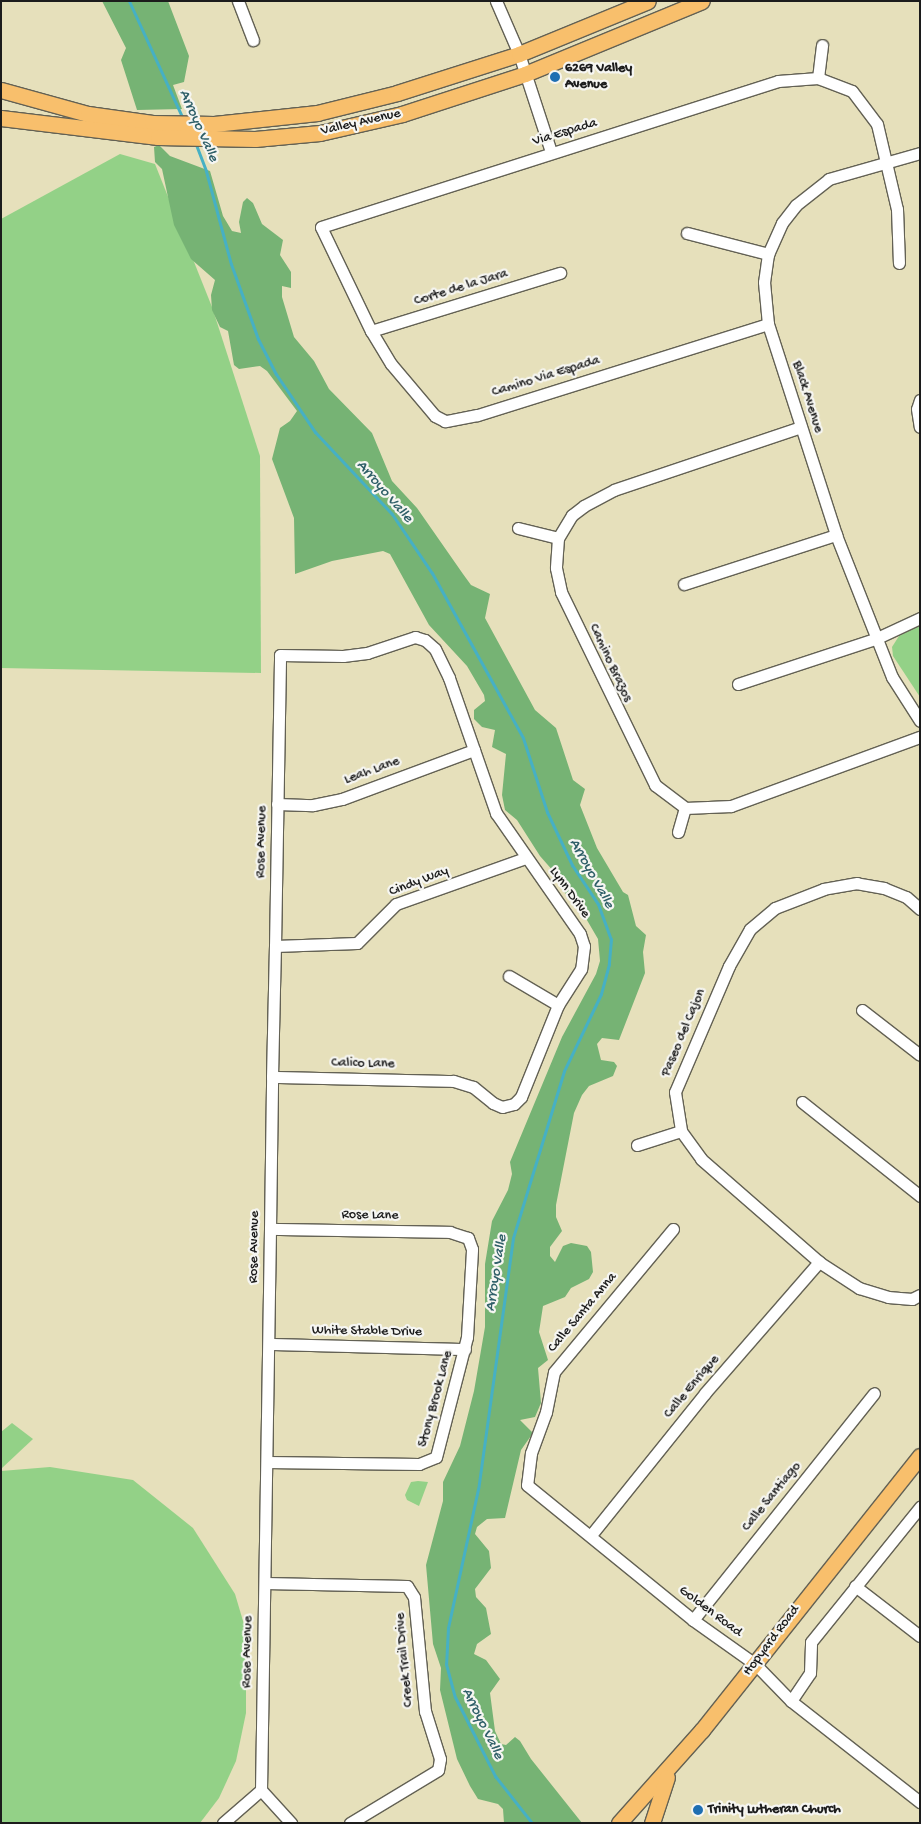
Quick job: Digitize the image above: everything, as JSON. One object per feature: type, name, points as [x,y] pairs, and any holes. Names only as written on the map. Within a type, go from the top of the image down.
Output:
[{"type":"main road","name":"Valley Avenue","points":[[1,90],[155,130],[317,113],[397,94],[519,54],[648,1]]},
{"type":"main road","name":"Valley Avenue","points":[[1,118],[155,130],[222,139],[320,133],[402,114],[525,74],[702,1]]},
{"type":"main road","name":"Hopyard Road","points":[[619,1823],[672,1764],[755,1664],[920,1456]]},
{"type":"main road","points":[[652,1823],[660,1791],[672,1764]]},
{"type":"street","points":[[238,1],[253,40]]},
{"type":"street","points":[[496,1],[519,54],[551,152]]},
{"type":"street","points":[[818,78],[822,45]]},
{"type":"street","name":"Via Espada","points":[[371,331],[321,227],[778,81],[818,78],[852,91],[878,124],[888,161],[897,209],[899,264]]},
{"type":"street","name":"Black Avenue","points":[[920,153],[829,179],[796,205],[782,222],[768,254],[764,282],[768,324],[836,535],[875,638],[892,677],[920,721]]},
{"type":"street","points":[[687,233],[768,254]]},
{"type":"street","name":"Corte de la Jara","points":[[371,331],[560,273]]},
{"type":"street","name":"Camino Via Espada","points":[[371,331],[392,364],[435,416],[445,421],[477,415],[768,324]]},
{"type":"street","points":[[920,400],[917,409],[920,427]]},
{"type":"street","name":"Camino Brazos","points":[[685,808],[655,785],[612,702],[561,592],[556,568],[558,538],[572,515],[614,490],[801,427]]},
{"type":"street","points":[[518,528],[558,538]]},
{"type":"street","points":[[684,584],[836,535]]},
{"type":"street","points":[[738,684],[875,638],[920,618]]},
{"type":"street","name":"Rose Avenue","points":[[261,1790],[280,655],[343,656],[367,653],[415,637],[425,640]]},
{"type":"street","name":"Lynn Drive","points":[[425,640],[435,649],[449,678],[490,800],[525,858],[580,934],[584,946],[581,969],[558,1005],[521,1097],[514,1104],[498,1105],[473,1087],[453,1081]]},
{"type":"street","points":[[678,832],[685,808],[731,806],[920,737]]},
{"type":"street","name":"Leah Lane","points":[[277,804],[313,805],[342,798],[474,750]]},
{"type":"street","name":"Cindy Way","points":[[275,946],[357,943],[396,904],[525,858]]},
{"type":"street","name":"Paseo del Cajon","points":[[920,909],[906,897],[884,888],[857,883],[824,889],[775,908],[750,929],[729,966],[676,1092],[681,1130],[701,1160],[819,1262],[860,1288],[888,1297],[912,1299],[920,1295]]},
{"type":"street","points":[[509,976],[558,1005]]},
{"type":"street","points":[[862,1010],[920,1055]]},
{"type":"street","name":"Calico Lane","points":[[272,1077],[453,1081]]},
{"type":"street","points":[[802,1102],[920,1196]]},
{"type":"street","points":[[637,1145],[681,1130]]},
{"type":"street","name":"Rose Lane","points":[[270,1228],[450,1232],[468,1238]]},
{"type":"street","name":"Calle Santa Anna","points":[[527,1485],[531,1453],[546,1412],[554,1372],[673,1229]]},
{"type":"street","name":"Stony Brook Lane","points":[[267,1462],[428,1463],[436,1457],[441,1446],[464,1349],[472,1292],[472,1250],[468,1238]]},
{"type":"street","name":"Calle Enrique","points":[[591,1535],[705,1394],[819,1262]]},
{"type":"street","name":"White Stable Drive","points":[[269,1344],[464,1349]]},
{"type":"street","name":"Calle Santiago","points":[[693,1620],[874,1393]]},
{"type":"street","name":"Golden Road","points":[[527,1485],[591,1535],[693,1620],[755,1664],[791,1701],[920,1802]]},
{"type":"street","points":[[791,1701],[810,1673],[810,1642],[920,1507]]},
{"type":"street","name":"Creek Trail Drive","points":[[265,1583],[407,1586],[414,1597],[425,1711],[440,1759],[438,1770],[350,1823]]},
{"type":"street","points":[[855,1586],[920,1636]]},
{"type":"street","points":[[223,1823],[261,1790],[291,1823]]},
{"type":"green space","points":[[102,1],[168,1],[189,56],[184,82],[173,85],[182,109],[137,110],[121,60],[126,48]]},
{"type":"green space","points":[[159,145],[170,156],[210,171],[223,216],[232,231],[241,233],[239,222],[243,202],[247,198],[253,203],[262,224],[283,240],[280,255],[291,272],[291,288],[282,286],[282,297],[294,337],[314,361],[329,389],[372,433],[392,481],[417,508],[471,585],[490,594],[485,618],[535,710],[556,728],[573,780],[585,789],[580,805],[597,848],[623,892],[628,895],[636,926],[646,935],[643,952],[645,973],[619,1040],[602,1038],[597,1044],[601,1060],[614,1062],[617,1066],[613,1076],[589,1086],[582,1095],[574,1113],[556,1205],[556,1217],[562,1231],[550,1247],[550,1256],[555,1262],[563,1246],[571,1243],[587,1246],[591,1252],[593,1272],[589,1279],[571,1288],[565,1297],[543,1306],[539,1332],[548,1360],[538,1368],[541,1403],[535,1417],[520,1420],[533,1433],[521,1450],[505,1518],[487,1519],[477,1527],[475,1534],[489,1551],[491,1568],[475,1589],[476,1597],[486,1608],[491,1634],[477,1644],[474,1654],[486,1660],[500,1679],[490,1693],[495,1731],[501,1744],[506,1745],[515,1737],[520,1741],[531,1759],[582,1823],[504,1823],[503,1809],[498,1804],[478,1799],[470,1786],[457,1759],[440,1690],[441,1668],[433,1644],[426,1565],[443,1501],[443,1482],[460,1446],[474,1391],[485,1327],[485,1264],[492,1221],[508,1190],[512,1174],[510,1162],[562,1037],[596,974],[600,961],[598,939],[584,915],[565,893],[554,872],[540,856],[517,820],[505,810],[502,795],[506,754],[492,747],[495,730],[482,727],[474,719],[474,710],[485,701],[484,695],[467,666],[429,625],[390,554],[383,551],[332,561],[295,574],[294,518],[272,459],[280,428],[290,421],[297,411],[267,371],[260,366],[239,369],[234,365],[228,331],[220,327],[212,310],[211,295],[215,280],[191,259],[174,225],[162,169],[155,162],[154,147]]},
{"type":"green space","points":[[120,154],[155,164],[212,307],[260,456],[261,673],[1,668],[1,219]]},
{"type":"green space","points":[[920,625],[920,697],[893,656],[892,647],[899,636]]},
{"type":"green space","points":[[12,1423],[33,1439],[1,1469],[1,1432]]},
{"type":"green space","points":[[50,1467],[133,1480],[193,1528],[235,1594],[246,1631],[246,1713],[236,1761],[219,1798],[200,1823],[1,1823],[1,1471]]},
{"type":"green space","points":[[411,1482],[428,1482],[419,1506],[407,1500],[405,1495]]},
{"type":"waterway","name":"Arroyo Valle","points":[[129,1],[183,119]]},
{"type":"waterway","name":"Arroyo Valle","points":[[195,142],[206,171],[231,264],[258,339],[276,374],[315,432],[392,514],[432,573],[523,738],[547,812],[572,865],[598,904],[611,939],[609,964],[601,994],[564,1071],[513,1238],[478,1489],[448,1628],[446,1664],[455,1697],[495,1776],[532,1823]]},
{"type":"place","name":"6269 Valley Avenue","points":[[555,77]]},
{"type":"place","name":"Trinity Lutheran Church","points":[[698,1810]]}]
